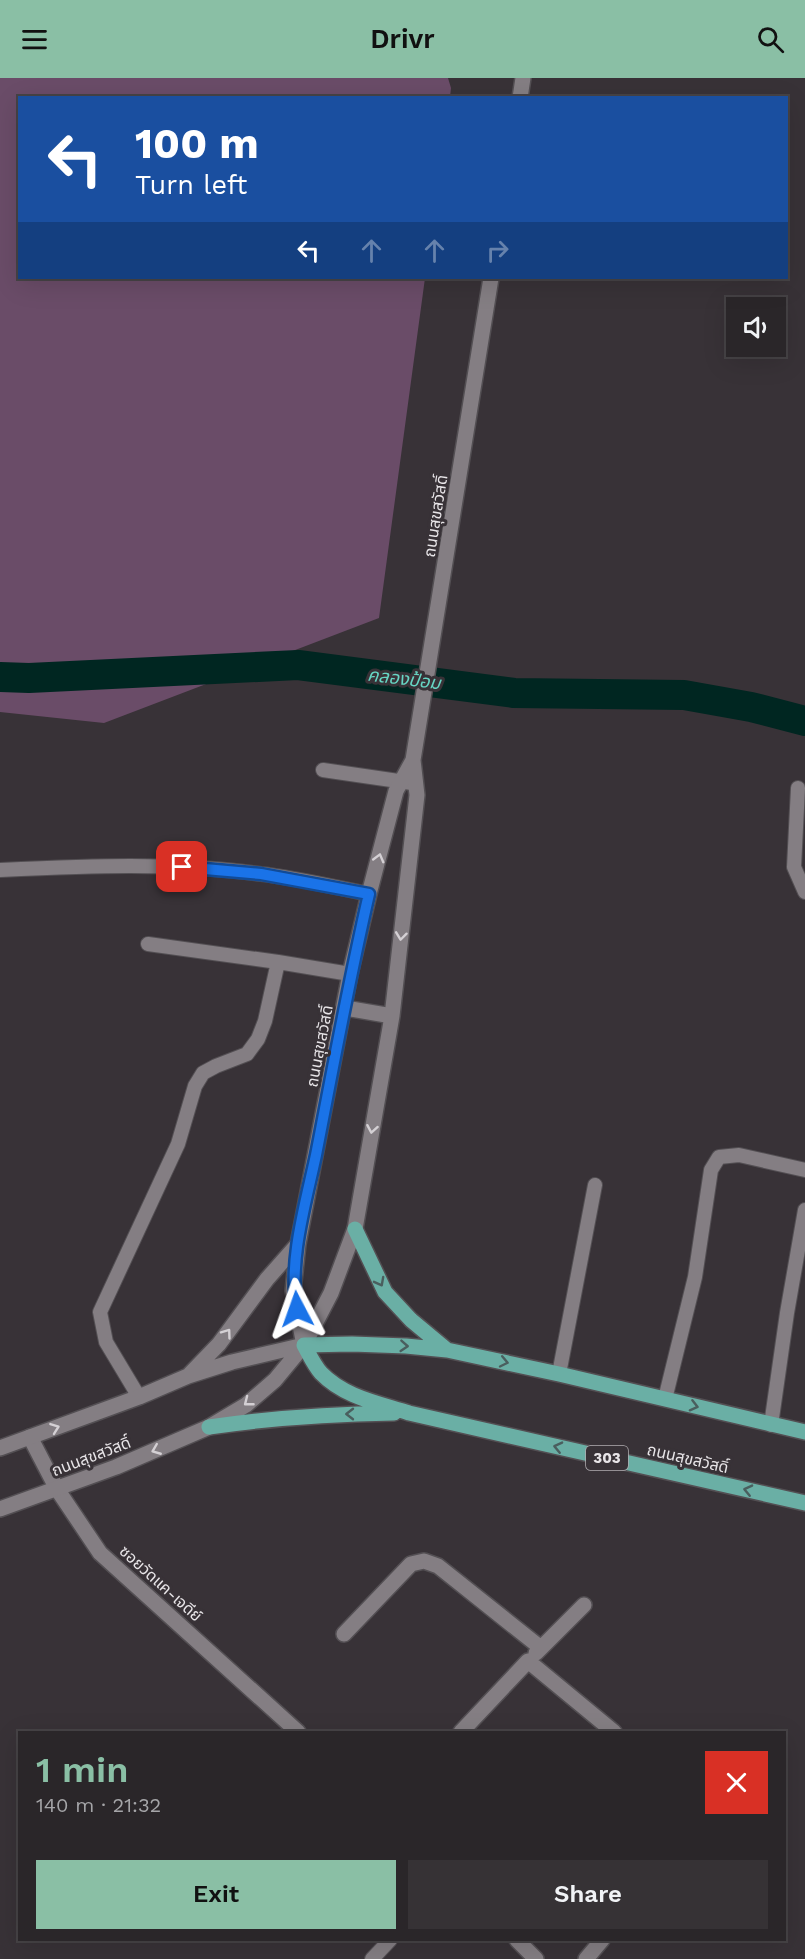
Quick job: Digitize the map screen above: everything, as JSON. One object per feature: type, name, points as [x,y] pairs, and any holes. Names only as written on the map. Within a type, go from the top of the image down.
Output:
[{"type":"main road","points":[[520,96],[523,78]]},
{"type":"main road","name":"ถนนสุขสวัสดิ์","points":[[0,1509],[116,1467],[209,1427],[246,1405],[275,1380],[304,1345],[331,1293],[355,1229],[392,1016],[417,789],[413,760],[491,279]]},
{"type":"main road","name":"ถนนสุขสวัสดิ์","points":[[413,760],[398,786],[369,894],[298,1244],[293,1291],[304,1345],[319,1371],[334,1385],[351,1394],[409,1413],[805,1503]]},
{"type":"main road","points":[[345,1008],[392,1016]]},
{"type":"main road","points":[[355,1229],[385,1292],[411,1320],[447,1350]]},
{"type":"main road","points":[[188,1376],[219,1344],[267,1279],[298,1244]]},
{"type":"main road","points":[[0,1448],[139,1397],[188,1376],[232,1362],[304,1345],[352,1344],[447,1350],[560,1374],[805,1432]]},
{"type":"main road","points":[[209,1427],[246,1421],[330,1414],[409,1413]]},
{"type":"main road","name":"ซอยวัดแค-เจดีย์","points":[[30,1437],[57,1489],[100,1553],[297,1731]]},
{"type":"main road","points":[[344,1634],[411,1564],[424,1561],[438,1566],[541,1648]]},
{"type":"main road","points":[[462,1731],[584,1605]]},
{"type":"main road","points":[[528,1661],[613,1731]]},
{"type":"main road","points":[[518,1941],[536,1959]]},
{"type":"main road","points":[[586,1959],[601,1941]]},
{"type":"lane","points":[[323,770],[417,789]]},
{"type":"lane","points":[[798,788],[794,867],[805,892]]},
{"type":"lane","points":[[0,870],[84,866],[162,866],[261,874],[369,894]]},
{"type":"lane","points":[[148,944],[351,974]]},
{"type":"lane","points":[[139,1397],[106,1342],[100,1312],[178,1144],[195,1086],[203,1073],[247,1054],[258,1039],[265,1021],[278,962]]},
{"type":"lane","points":[[665,1399],[695,1277],[711,1170],[719,1157],[739,1155],[805,1170]]},
{"type":"lane","points":[[560,1374],[595,1185]]},
{"type":"lane","points":[[771,1425],[805,1210]]},
{"type":"lane","points":[[372,1959],[389,1941]]},
{"type":"shaded area","points":[[0,78],[448,78],[451,88],[450,96],[18,96],[18,279],[425,279],[379,618],[104,723],[0,712]]},
{"type":"waterway","name":"คลองป้อม","points":[[0,677],[29,678],[298,665],[514,693],[684,695],[751,707],[805,721]]},
{"type":"route","points":[[182,867],[261,874],[369,894],[298,1244],[293,1291],[297,1309]]}]
